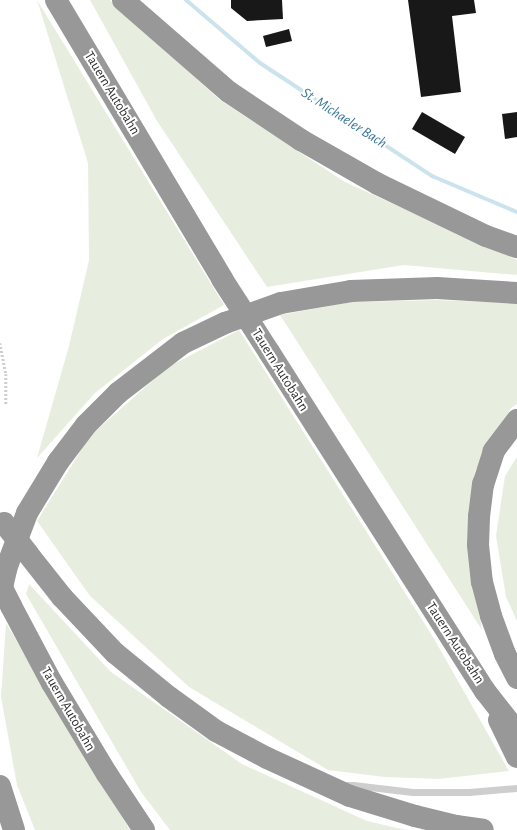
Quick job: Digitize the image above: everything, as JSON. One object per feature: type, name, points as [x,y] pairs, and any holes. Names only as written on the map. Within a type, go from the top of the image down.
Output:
[{"type":"highway","name":"Tauern Autobahn","points":[[56,0],[222,279],[485,691],[517,732]]},
{"type":"highway","points":[[123,0],[229,92],[301,140],[378,184],[486,236],[517,248]]},
{"type":"highway","points":[[6,601],[6,569],[27,513],[58,462],[86,425],[118,393],[184,343],[225,323],[280,303],[351,291],[437,288],[517,293]]},
{"type":"highway","points":[[517,420],[494,450],[483,484],[479,517],[478,546],[482,582],[491,616],[505,654],[517,678]]},
{"type":"highway","points":[[2,519],[62,597],[115,653],[169,697],[216,731],[267,758],[350,796],[415,816],[456,826],[482,830]]},
{"type":"highway","name":"Tauern Autobahn","points":[[0,584],[6,601],[52,683],[107,774],[144,830]]},
{"type":"highway","points":[[485,691],[517,756]]},
{"type":"highway","points":[[0,786],[14,830]]},
{"type":"lane","points":[[329,786],[353,785],[429,792],[469,792],[517,788]]},
{"type":"path","points":[[0,342],[6,374],[6,404]]},
{"type":"green space","points":[[37,0],[224,305],[163,339],[95,393],[37,458],[69,346],[89,260],[88,163]]},
{"type":"green space","points":[[90,0],[110,0],[220,100],[345,182],[517,260],[517,275],[404,265],[267,287],[157,121]]},
{"type":"green space","points":[[437,300],[517,303],[517,404],[511,408],[475,471],[468,537],[482,630],[280,315],[352,302]]},
{"type":"green space","points":[[239,330],[433,637],[509,771],[439,779],[384,777],[328,770],[189,687],[90,596],[37,521],[90,436],[168,367]]},
{"type":"green space","points":[[517,457],[517,621],[506,597],[496,536],[505,476]]},
{"type":"green space","points":[[29,584],[111,672],[242,764],[367,821],[406,830],[170,830],[141,792],[26,594]]},
{"type":"green space","points":[[6,623],[130,830],[35,830],[17,785],[1,697]]},
{"type":"building","points":[[231,0],[282,0],[283,19],[247,21],[231,8]]},
{"type":"building","points":[[408,0],[474,0],[476,13],[452,16],[461,92],[421,97]]},
{"type":"building","points":[[289,29],[292,41],[266,47],[263,36]]},
{"type":"building","points":[[422,112],[465,137],[455,154],[412,129]]},
{"type":"building","points":[[517,112],[517,137],[505,139],[502,114]]},
{"type":"waterway","name":"St. Michaeler Bach","points":[[186,0],[260,63],[432,176],[517,212]]}]
